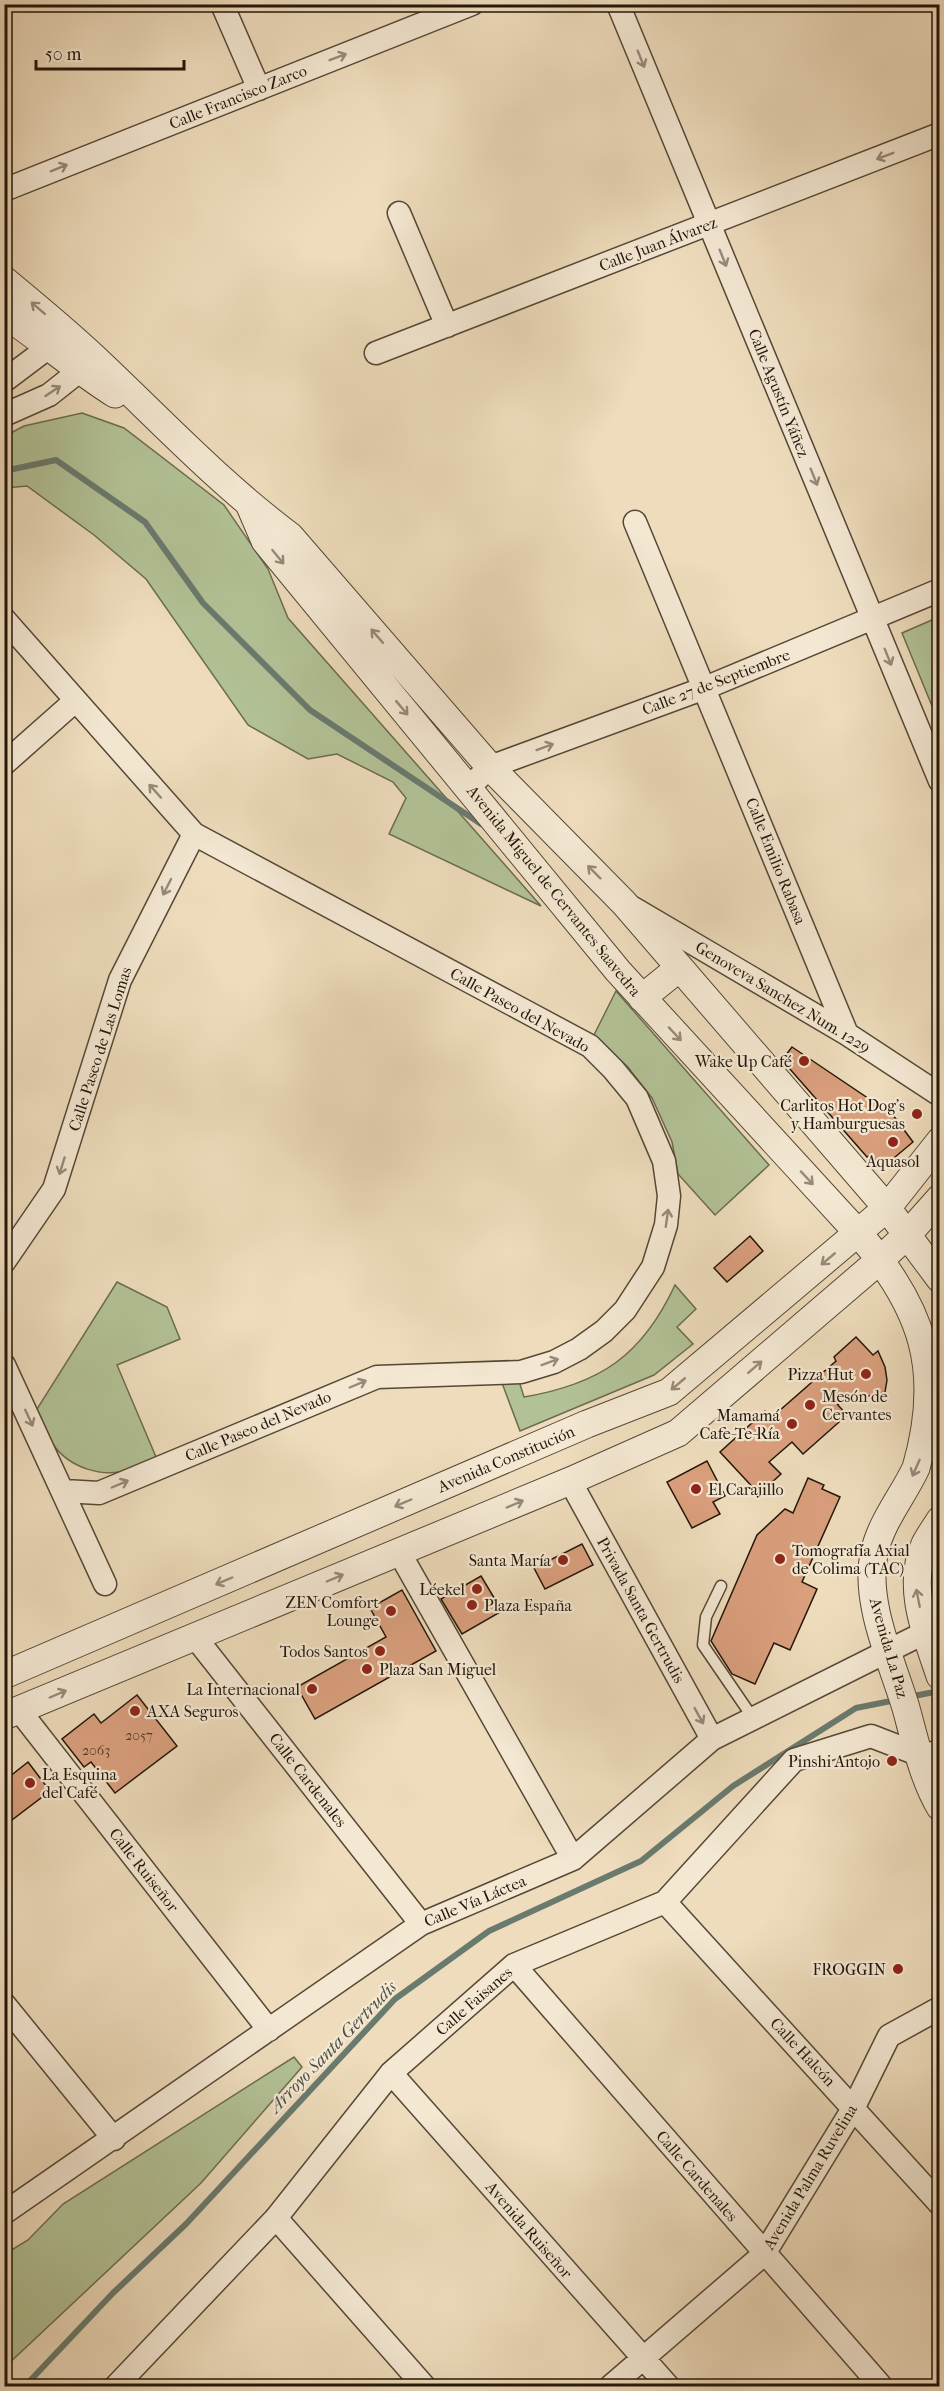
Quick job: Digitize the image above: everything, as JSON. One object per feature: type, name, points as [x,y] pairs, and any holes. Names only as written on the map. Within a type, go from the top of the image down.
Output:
[{"type":"street","points":[[222,4],[258,88]]},
{"type":"street","name":"Calle Francisco Zarco","points":[[4,190],[472,4]]},
{"type":"street","name":"Calle Agustín Yáñez","points":[[618,4],[939,781]]},
{"type":"street","name":"Calle Juan Álvarez","points":[[376,353],[939,134]]},
{"type":"street","points":[[399,213],[447,326]]},
{"type":"street","name":"Avenida Miguel de Cervantes Saavedra","points":[[4,280],[59,340],[157,420],[250,506],[290,536],[490,767],[624,903],[908,1233]]},
{"type":"street","name":"Avenida Miguel de Cervantes Saavedra","points":[[4,314],[59,340]]},
{"type":"street","points":[[4,381],[59,340]]},
{"type":"street","points":[[4,415],[49,394],[87,365]]},
{"type":"street","name":"Avenida Miguel de Cervantes Saavedra","points":[[250,506],[265,541],[642,998],[880,1259]]},
{"type":"street","name":"Calle Emilio Rabasa","points":[[635,522],[848,1034]]},
{"type":"street","name":"Calle 27 de Septiembre","points":[[490,767],[705,688],[939,590]]},
{"type":"street","points":[[4,619],[194,834]]},
{"type":"street","points":[[4,764],[75,701]]},
{"type":"street","points":[[469,787],[490,767]]},
{"type":"street","name":"Calle Paseo de Las Lomas","points":[[4,1262],[54,1189],[120,980],[194,834]]},
{"type":"street","name":"Calle Paseo del Nevado","points":[[63,1491],[99,1493],[377,1377],[521,1372],[554,1362],[604,1331],[625,1310],[653,1267],[666,1225],[669,1196],[664,1161],[653,1132],[637,1098],[614,1069],[590,1046],[194,834]]},
{"type":"street","name":"Genoveva Sanchez Num. 1229","points":[[624,903],[848,1034],[939,1095]]},
{"type":"street","points":[[642,998],[679,968]]},
{"type":"street","name":"Avenida Constitución","points":[[4,1676],[587,1424],[669,1392],[859,1234],[887,1208],[939,1141]]},
{"type":"street","points":[[12,1713],[570,1481],[678,1433],[880,1259],[908,1233],[939,1198]]},
{"type":"street","points":[[908,1233],[939,1279]]},
{"type":"street","name":"Avenida La Paz","points":[[880,1259],[911,1301],[925,1331],[934,1366],[935,1400],[928,1436],[917,1466],[884,1526],[874,1553],[871,1580],[874,1606],[909,1721],[930,1753],[939,1808]]},
{"type":"street","points":[[4,1365],[105,1584]]},
{"type":"street","points":[[587,1424],[607,1465]]},
{"type":"street","name":"Privada Santa Gertrudis","points":[[570,1481],[712,1739]]},
{"type":"street","points":[[939,1520],[925,1544],[918,1568],[916,1590],[939,1675]]},
{"type":"street","points":[[399,1552],[573,1859]]},
{"type":"street","name":"Calle Vía Láctea","points":[[4,2213],[114,2139],[421,1924],[573,1859],[712,1739],[926,1632]]},
{"type":"street","name":"Calle Cardenales","points":[[195,1637],[421,1924]]},
{"type":"street","name":"Calle Ruiseñor","points":[[12,1713],[269,2030]]},
{"type":"street","name":"Calle Faisanes","points":[[116,2386],[276,2218],[391,2073],[514,1965],[665,1902],[794,1760],[871,1736],[930,1753]]},
{"type":"street","name":"Calle Halcón","points":[[665,1902],[854,2107],[939,2204]]},
{"type":"street","name":"Calle Cardenales","points":[[514,1965],[881,2386]]},
{"type":"street","points":[[4,2004],[114,2139]]},
{"type":"street","name":"Avenida Palma Ruvelina","points":[[612,2386],[764,2253],[854,2107],[888,2036],[939,2008]]},
{"type":"street","name":"Avenida Ruiseñor","points":[[391,2073],[668,2386]]},
{"type":"street","points":[[276,2218],[423,2386]]},
{"type":"lane","points":[[721,1586],[706,1617],[703,1645],[753,1718]]},
{"type":"green space","points":[[82,413],[124,428],[224,505],[268,569],[288,618],[541,906],[389,834],[406,798],[393,782],[337,754],[308,759],[248,725],[146,579],[94,535],[27,486],[5,488],[5,436],[24,426]]},
{"type":"green space","points":[[939,617],[939,723],[902,633]]},
{"type":"green space","points":[[616,991],[769,1165],[715,1215],[678,1174],[672,1142],[652,1098],[627,1066],[593,1037]]},
{"type":"green space","points":[[117,1282],[167,1307],[180,1339],[117,1365],[156,1457],[131,1469],[109,1473],[77,1465],[59,1452],[47,1435],[37,1409]]},
{"type":"green space","points":[[675,1285],[696,1309],[677,1327],[693,1344],[654,1375],[520,1431],[502,1383],[519,1381],[524,1397],[575,1384],[596,1375],[616,1363],[648,1331]]},
{"type":"green space","points":[[294,2057],[302,2067],[201,2183],[5,2367],[5,2254],[28,2240],[63,2204]]},
{"type":"building","points":[[792,1047],[893,1115],[913,1142],[882,1168],[871,1154],[867,1157],[782,1060]]},
{"type":"building","points":[[750,1236],[763,1251],[727,1282],[714,1268]]},
{"type":"building","points":[[856,1337],[873,1355],[878,1351],[885,1367],[887,1380],[885,1392],[837,1404],[847,1415],[803,1454],[792,1442],[769,1462],[781,1474],[759,1494],[720,1452],[765,1411],[771,1418],[836,1361],[834,1357]]},
{"type":"building","name":"El Carajillo","points":[[707,1461],[725,1496],[713,1502],[720,1514],[692,1528],[667,1482]]},
{"type":"building","name":"Tomografía Axial de Colima (TAC)","points":[[808,1478],[824,1485],[822,1489],[840,1497],[802,1582],[817,1589],[790,1650],[774,1643],[755,1684],[732,1674],[711,1641],[757,1535],[785,1509],[793,1513]]},
{"type":"building","points":[[582,1544],[593,1565],[545,1589],[534,1568]]},
{"type":"building","name":"Plaza España","points":[[481,1576],[502,1611],[462,1634],[441,1599]]},
{"type":"building","name":"Plaza San Miguel","points":[[402,1590],[436,1651],[315,1719],[297,1687],[386,1637],[370,1608]]},
{"type":"building","points":[[137,1695],[177,1746],[115,1793],[91,1762],[84,1767],[62,1739],[94,1714],[101,1723]]},
{"type":"building","points":[[28,1762],[50,1791],[4,1826],[4,1781]]},
{"type":"waterway","points":[[4,471],[56,460],[145,522],[203,603],[310,710],[481,824]]},
{"type":"waterway","name":"Arroyo Santa Gertrudis","points":[[908,1697],[940,1691]]},
{"type":"waterway","name":"Arroyo Santa Gertrudis","points":[[25,2386],[113,2293],[186,2224],[395,1999],[489,1931],[641,1861],[733,1786],[856,1708],[896,1700]]},
{"type":"place","name":"Wake Up Café","points":[[804,1061]]},
{"type":"place","name":"Carlitos Hot Dog's y Hamburguesas","points":[[917,1114]]},
{"type":"place","name":"Aquasol","points":[[893,1142]]},
{"type":"place","name":"Pizza Hut","points":[[866,1374]]},
{"type":"place","name":"Mesón de Cervantes","points":[[810,1405]]},
{"type":"place","name":"Mamamá Cafe-Te-Ría","points":[[792,1424]]},
{"type":"place","name":"El Carajillo","points":[[696,1489]]},
{"type":"place","name":"Tomografía Axial de Colima (TAC)","points":[[780,1559]]},
{"type":"place","name":"Santa María","points":[[563,1560]]},
{"type":"place","name":"Léekel","points":[[477,1589]]},
{"type":"place","name":"Plaza España","points":[[472,1605]]},
{"type":"place","name":"ZEN Comfort Lounge","points":[[391,1611]]},
{"type":"place","name":"Todos Santos","points":[[380,1651]]},
{"type":"place","name":"Plaza San Miguel","points":[[367,1669]]},
{"type":"place","name":"La Internacional","points":[[312,1689]]},
{"type":"place","name":"AXA Seguros","points":[[135,1711]]},
{"type":"place","name":"Pinshi Antojo","points":[[892,1761]]},
{"type":"place","name":"La Esquina del Café","points":[[30,1783]]},
{"type":"place","name":"FROGGIN","points":[[898,1969]]}]
